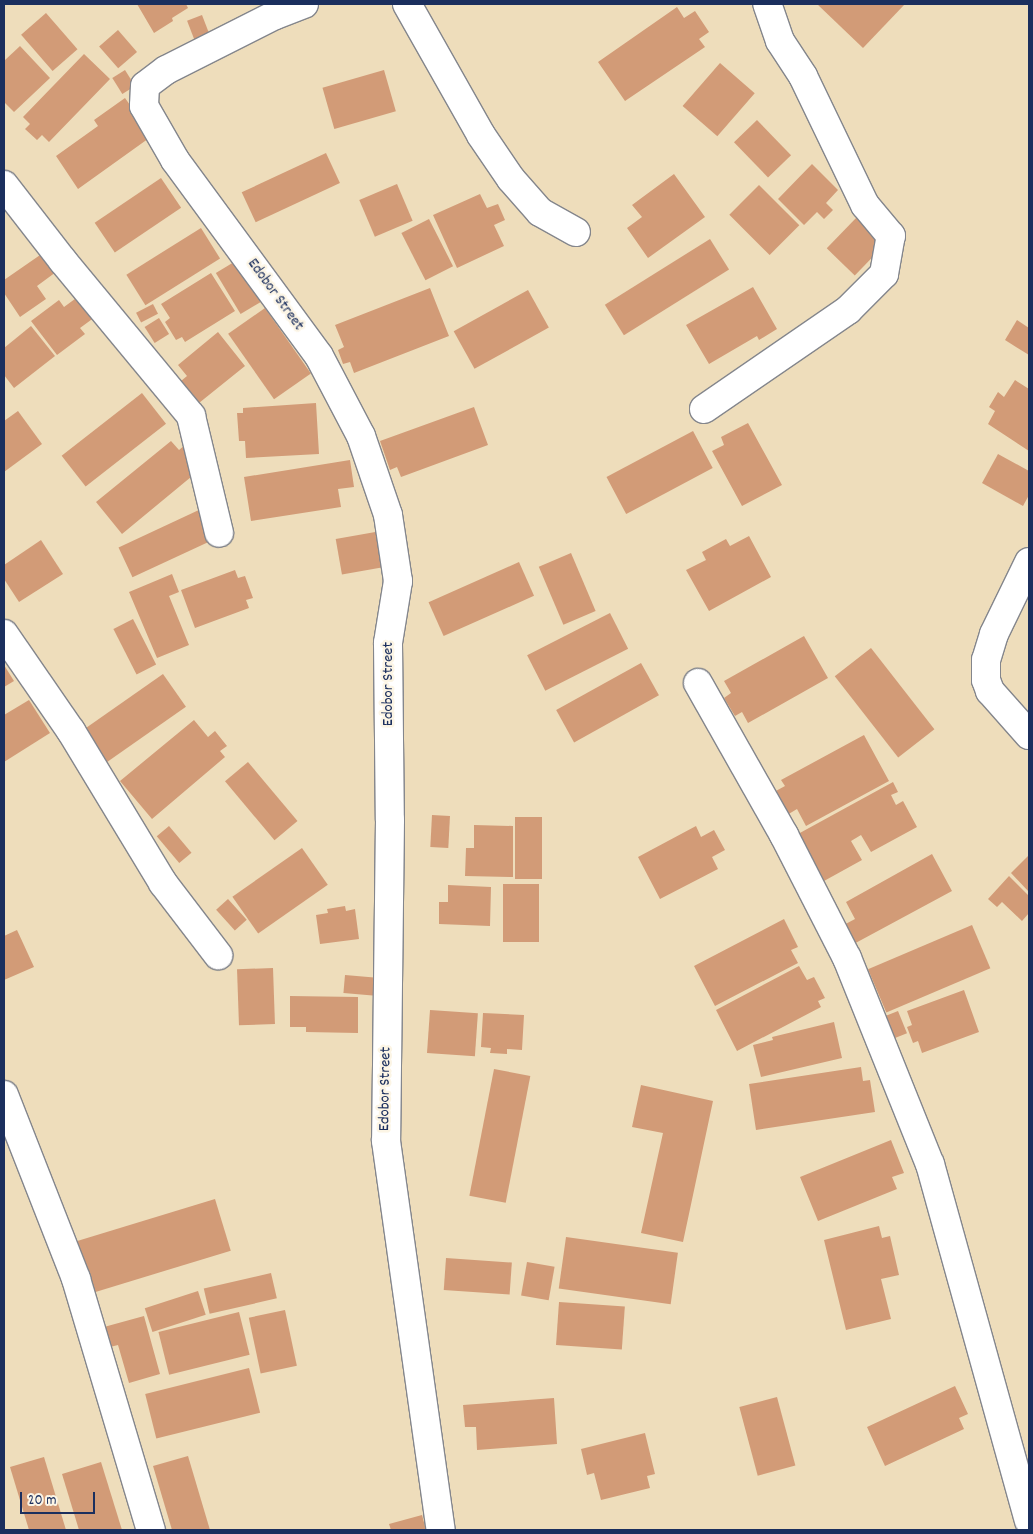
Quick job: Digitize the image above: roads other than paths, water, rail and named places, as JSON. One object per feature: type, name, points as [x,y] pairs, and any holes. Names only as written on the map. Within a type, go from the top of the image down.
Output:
[{"type":"street","name":"Edobor Street","points":[[304,4],[267,19],[166,70],[145,86],[144,106],[175,160],[319,356],[361,436],[388,516],[398,581],[388,643],[390,820],[386,1141],[441,1530]]},
{"type":"street","points":[[407,4],[482,135],[511,179],[540,212],[576,232]]},
{"type":"street","points":[[704,409],[848,310],[884,274],[891,236],[865,205],[803,76],[780,41],[767,4]]},
{"type":"street","points":[[4,185],[63,262],[191,416],[219,533]]},
{"type":"street","points":[[1029,562],[994,634],[986,660],[986,680],[990,691],[1029,734]]},
{"type":"street","points":[[4,634],[71,731],[163,883],[218,955]]},
{"type":"street","points":[[698,683],[784,835],[847,958],[930,1164],[1029,1521]]},
{"type":"street","points":[[4,1095],[76,1279],[151,1530]]}]
